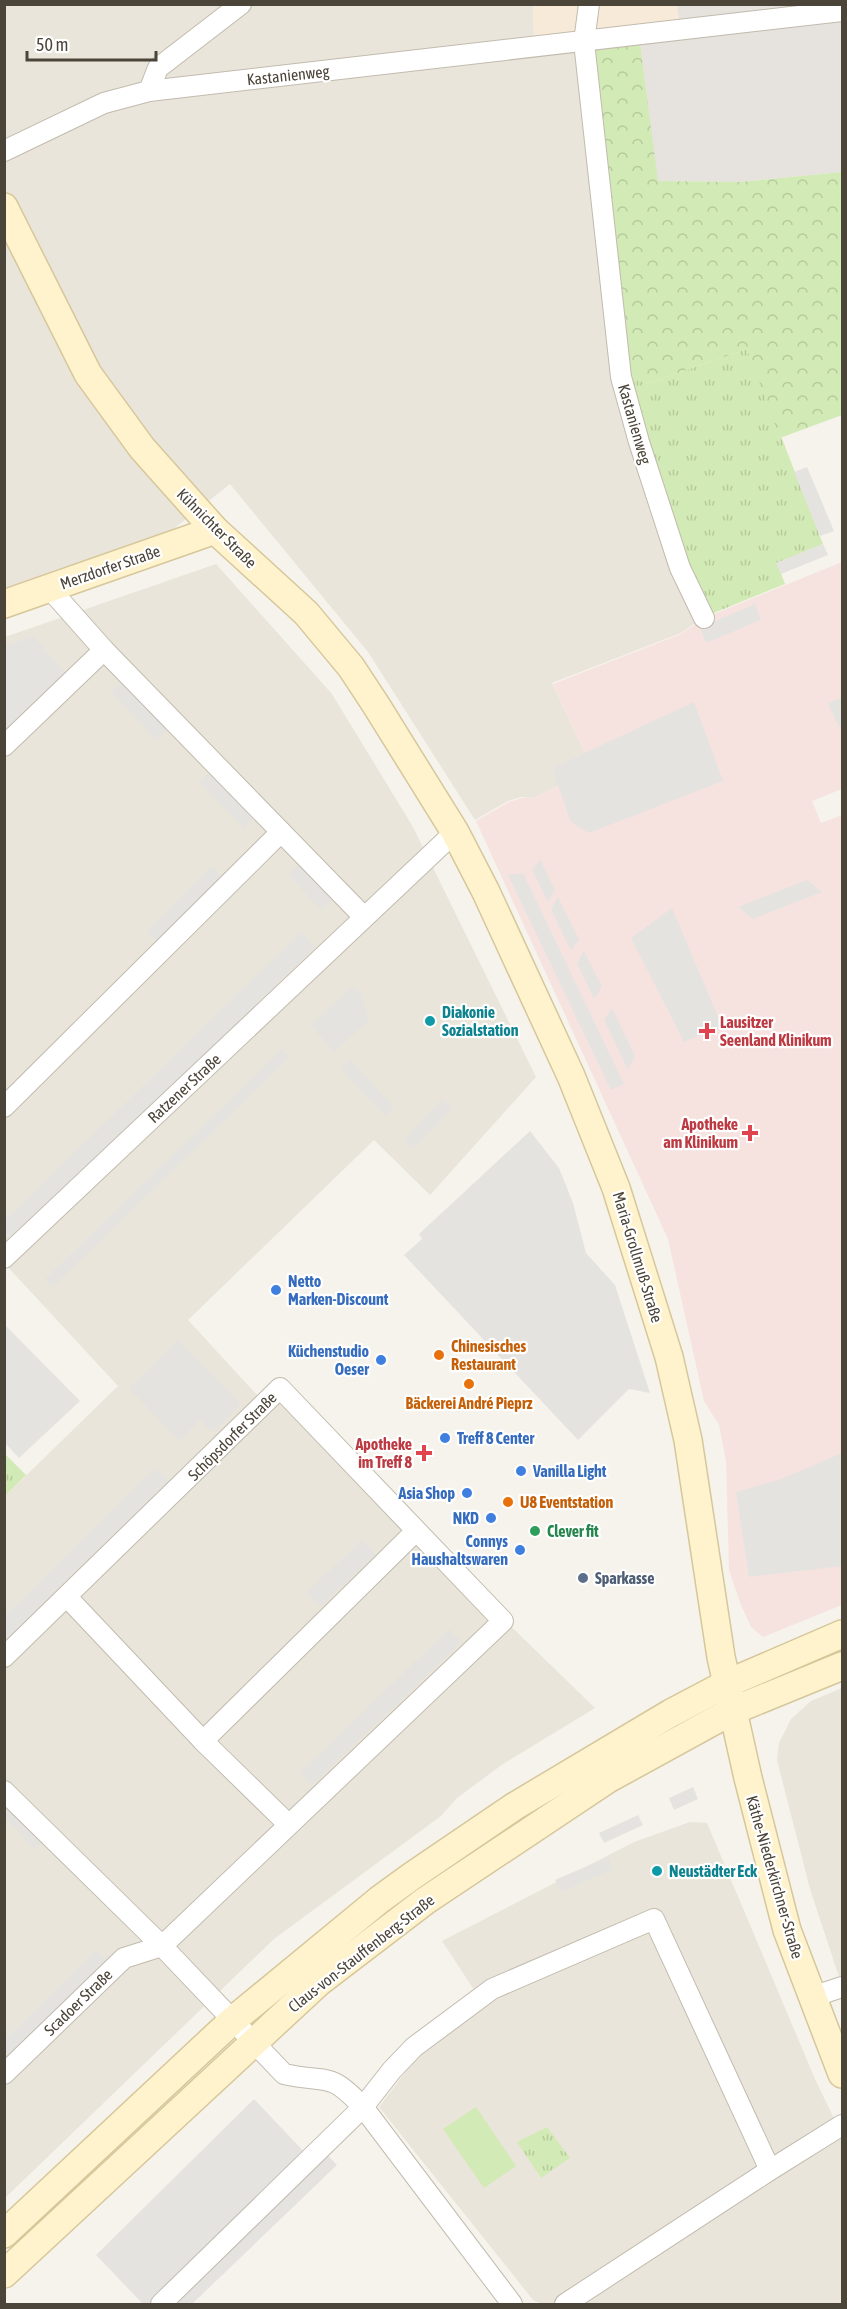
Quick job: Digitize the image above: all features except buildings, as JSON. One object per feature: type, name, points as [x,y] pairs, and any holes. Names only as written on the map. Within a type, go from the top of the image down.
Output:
[{"type":"street","points":[[149,91],[158,68],[241,4]]},
{"type":"street","points":[[584,42],[589,4]]},
{"type":"street","name":"Kastanienweg","points":[[4,151],[104,103],[149,91],[843,11]]},
{"type":"street","name":"Kastanienweg","points":[[584,42],[621,377],[639,442],[681,567],[704,618]]},
{"type":"street","name":"Kühnichter Straße","points":[[4,207],[93,382],[142,448],[215,530],[306,613],[351,667],[454,832]]},
{"type":"street","name":"Merzdorfer Straße","points":[[4,604],[215,530]]},
{"type":"street","points":[[49,588],[104,650],[364,917]]},
{"type":"street","points":[[4,746],[104,650]]},
{"type":"street","points":[[4,1107],[281,832]]},
{"type":"street","name":"Ratzener Straße","points":[[4,1258],[454,832]]},
{"type":"street","name":"Maria-Grollmuß-Straße","points":[[454,832],[486,892],[571,1076],[624,1211],[669,1357],[688,1440],[732,1711]]},
{"type":"street","name":"Schöpsdorfer Straße","points":[[4,1657],[280,1388],[503,1621],[162,1946]]},
{"type":"street","points":[[203,1741],[416,1531]]},
{"type":"street","points":[[67,1596],[203,1741],[288,1824]]},
{"type":"street","name":"Claus-von-Stauffenberg-Straße","points":[[4,2234],[232,2021],[379,1900],[508,1810],[726,1684],[843,1634]]},
{"type":"street","name":"Claus-von-Stauffenberg-Straße","points":[[4,2274],[251,2042],[319,1982],[425,1901],[519,1836],[608,1779],[732,1711],[843,1666]]},
{"type":"street","name":"Käthe-Niederkirchner-Straße","points":[[732,1711],[787,1930],[843,2074]]},
{"type":"street","points":[[4,1791],[162,1946],[251,2042],[284,2074],[306,2079],[329,2078],[343,2086],[363,2107],[512,2304]]},
{"type":"street","points":[[161,2304],[363,2107],[414,2047],[492,1989],[654,1919],[770,2170]]},
{"type":"street","name":"Scadoer Straße","points":[[4,2074],[124,1958],[162,1946]]},
{"type":"street","points":[[812,1997],[843,1987]]},
{"type":"street","points":[[565,2304],[843,2125]]},
{"type":"shaded area","points":[[842,4],[680,29],[677,5]]},
{"type":"shaded area","points":[[4,5],[533,5],[534,46],[583,41],[608,255],[703,618],[681,633],[552,683],[585,753],[552,768],[559,786],[533,798],[521,797],[508,801],[475,820],[368,652],[230,484],[171,531],[5,590]]},
{"type":"shaded area","points":[[533,5],[677,5],[680,29],[534,46]]},
{"type":"shaded area","points":[[842,12],[842,172],[740,182],[657,181],[639,36]]},
{"type":"shaded area","points":[[807,467],[834,531],[820,536],[794,472]]},
{"type":"shaded area","points":[[823,544],[828,555],[781,574],[776,563]]},
{"type":"shaded area","name":"Lausitzer Seenland Klinikum","points":[[842,562],[842,789],[812,801],[821,823],[842,815],[842,1605],[763,1637],[751,1627],[729,1570],[726,1461],[719,1425],[704,1401],[668,1239],[476,821],[509,802],[521,798],[533,798],[559,786],[552,768],[585,753],[553,684],[681,634],[704,618]]},
{"type":"shaded area","points":[[216,564],[332,694],[413,827],[536,1077],[430,1195],[374,1140],[188,1320],[269,1408],[278,1400],[595,1708],[503,1764],[457,1798],[441,1816],[274,1939],[5,2198],[5,1496],[118,1386],[5,1264],[5,637]]},
{"type":"shaded area","points":[[755,604],[761,620],[706,643],[700,628]]},
{"type":"shaded area","points":[[33,636],[72,681],[5,746],[5,646]]},
{"type":"shaded area","points":[[123,681],[168,729],[157,741],[111,692]]},
{"type":"shaded area","points":[[841,698],[842,726],[839,727],[828,703]]},
{"type":"shaded area","points":[[694,702],[723,781],[589,833],[570,820],[552,768]]},
{"type":"shaded area","points":[[210,772],[255,817],[244,828],[199,782]]},
{"type":"shaded area","points":[[540,859],[555,890],[548,902],[532,870]]},
{"type":"shaded area","points":[[300,863],[334,899],[321,910],[288,874]]},
{"type":"shaded area","points":[[211,866],[222,876],[158,943],[147,932]]},
{"type":"shaded area","points":[[523,873],[624,1084],[611,1090],[508,875]]},
{"type":"shaded area","points":[[807,880],[822,892],[753,919],[738,907]]},
{"type":"shaded area","points":[[558,897],[579,939],[571,951],[551,909]]},
{"type":"shaded area","points":[[672,908],[722,1026],[684,1042],[631,938]]},
{"type":"shaded area","points":[[301,932],[315,947],[14,1240],[5,1230],[5,1220]]},
{"type":"shaded area","points":[[584,951],[602,987],[594,999],[577,963]]},
{"type":"shaded area","points":[[353,986],[362,994],[369,1020],[334,1052],[311,1025]]},
{"type":"shaded area","points":[[612,1008],[635,1056],[628,1070],[604,1020]]},
{"type":"shaded area","points":[[282,1049],[290,1057],[53,1287],[45,1279]]},
{"type":"shaded area","points":[[350,1060],[394,1107],[385,1116],[341,1069]]},
{"type":"shaded area","points":[[442,1099],[452,1108],[413,1149],[404,1140]]},
{"type":"shaded area","points":[[530,1131],[559,1168],[573,1203],[586,1253],[615,1285],[650,1393],[629,1389],[578,1440],[404,1255],[422,1239],[419,1234]]},
{"type":"shaded area","points":[[4,1324],[80,1401],[19,1458],[5,1443]]},
{"type":"shaded area","points":[[178,1340],[241,1404],[213,1432],[200,1420],[179,1441],[129,1388]]},
{"type":"shaded area","points":[[842,1453],[842,1566],[749,1577],[736,1492],[781,1479]]},
{"type":"shaded area","points":[[155,1468],[168,1481],[5,1641],[5,1616]]},
{"type":"shaded area","points":[[362,1540],[376,1554],[320,1607],[306,1593]]},
{"type":"shaded area","points":[[449,1629],[461,1642],[312,1785],[300,1773]]},
{"type":"shaded area","points":[[842,1688],[842,1986],[810,1889],[777,1760],[779,1743],[791,1719],[811,1701]]},
{"type":"shaded area","points":[[693,1787],[698,1799],[674,1810],[669,1798]]},
{"type":"shaded area","points":[[4,1802],[43,1842],[35,1850],[5,1818]]},
{"type":"shaded area","points":[[638,1815],[643,1825],[604,1843],[599,1833]]},
{"type":"shaded area","points":[[690,1822],[707,1823],[815,2079],[842,2135],[842,2304],[543,2304],[534,2301],[379,2107],[420,2053],[484,2005],[442,1941],[634,1842]]},
{"type":"shaded area","points":[[608,1857],[613,1869],[561,1892],[555,1880]]},
{"type":"shaded area","points":[[97,1950],[114,1967],[5,2074],[5,2040]]},
{"type":"shaded area","points":[[254,2099],[310,2158],[321,2148],[337,2165],[192,2304],[143,2304],[96,2255]]},
{"type":"green space","points":[[639,36],[658,181],[740,182],[842,172],[842,415],[780,438],[747,349],[649,383],[622,377],[585,43]]},
{"type":"green space","points":[[747,349],[823,544],[777,563],[785,584],[704,617],[622,377],[649,383]]},
{"type":"green space","points":[[5,1454],[26,1475],[5,1496]]},
{"type":"green space","points":[[476,2107],[516,2166],[484,2188],[443,2129]]},
{"type":"green space","points":[[547,2127],[570,2158],[541,2178],[517,2142]]},
{"type":"place","name":"Diakonie Sozialstation","points":[[430,1021]]},
{"type":"place","name":"Lausitzer Seenland Klinikum","points":[[707,1031]]},
{"type":"place","name":"Apotheke am Klinikum","points":[[750,1133]]},
{"type":"place","name":"Netto Marken-Discount","points":[[276,1290]]},
{"type":"place","name":"Chinesisches Restaurant","points":[[439,1355]]},
{"type":"place","name":"Küchenstudio Oeser","points":[[381,1360]]},
{"type":"place","name":"Bäckerei André Pieprz","points":[[469,1384]]},
{"type":"place","name":"Treff 8 Center","points":[[445,1438]]},
{"type":"place","name":"Apotheke im Treff 8","points":[[424,1453]]},
{"type":"place","name":"Vanilla Light","points":[[521,1471]]},
{"type":"place","name":"Asia Shop","points":[[467,1493]]},
{"type":"place","name":"U8 Eventstation","points":[[508,1502]]},
{"type":"place","name":"NKD","points":[[491,1518]]},
{"type":"place","name":"Clever fit","points":[[535,1531]]},
{"type":"place","name":"Connys Haushaltswaren","points":[[520,1550]]},
{"type":"place","name":"Sparkasse","points":[[583,1578]]},
{"type":"place","name":"Neustädter Eck","points":[[657,1871]]}]
